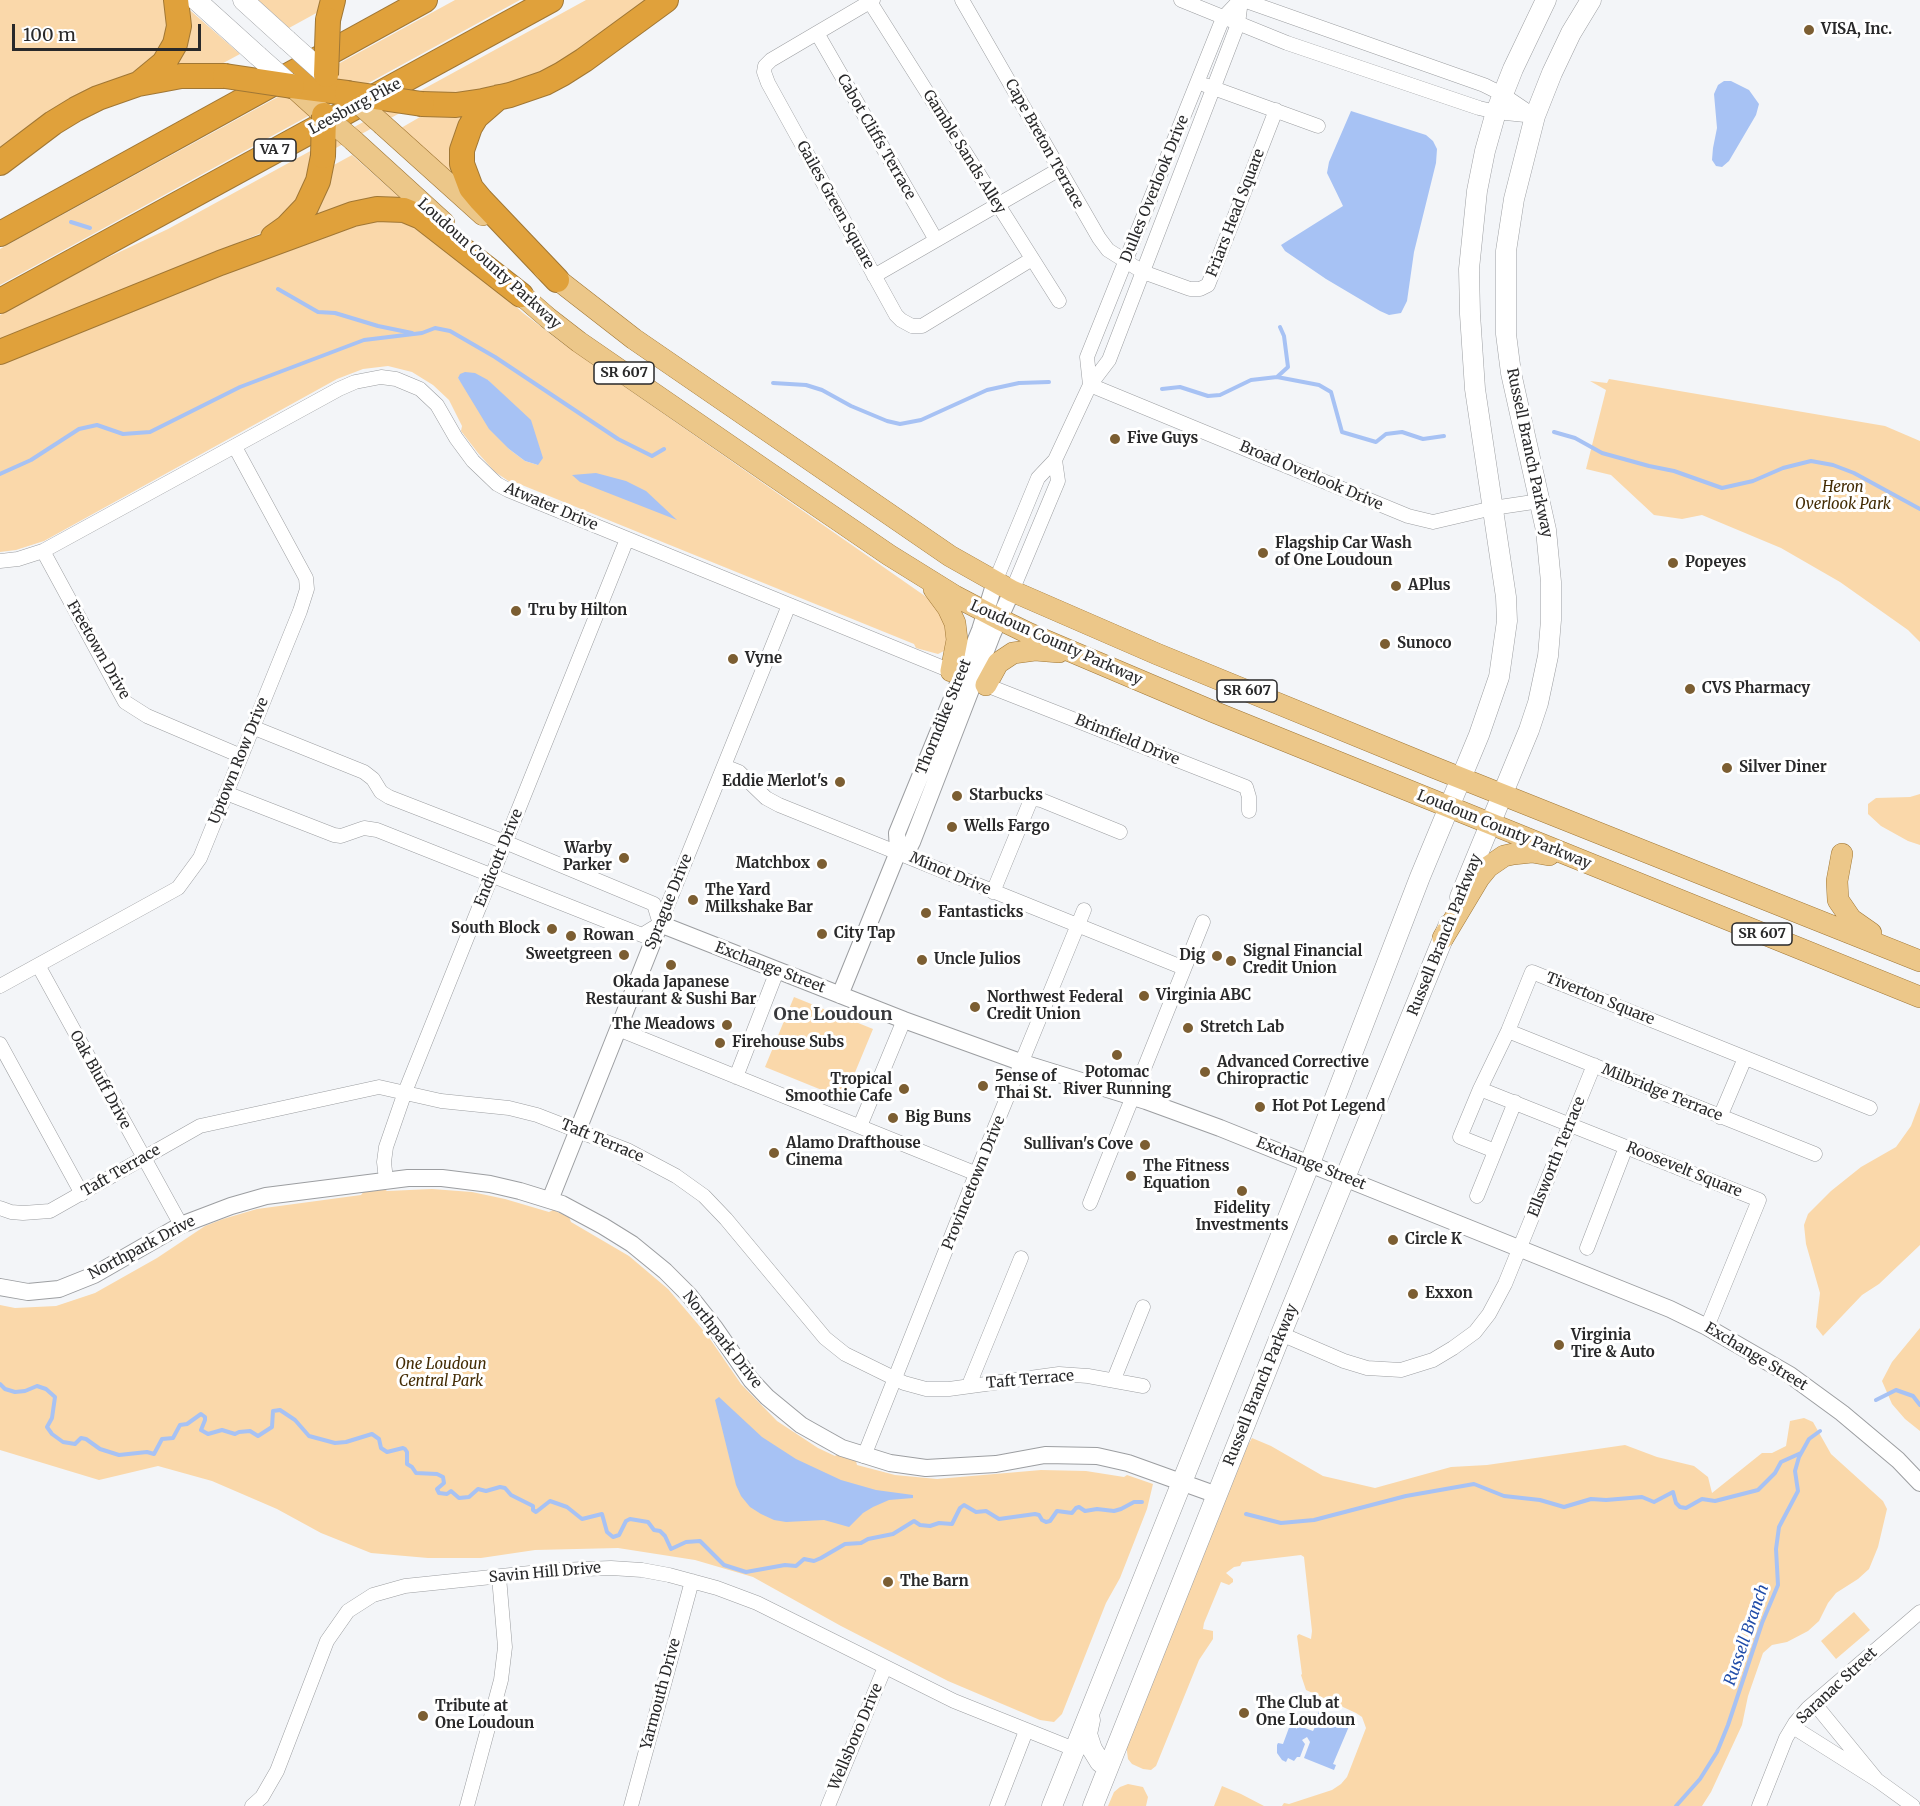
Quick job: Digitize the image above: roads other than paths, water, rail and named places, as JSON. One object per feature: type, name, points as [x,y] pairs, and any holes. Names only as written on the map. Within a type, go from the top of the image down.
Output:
[{"type":"highway","points":[[138,84],[164,63],[175,44],[179,26],[176,0]]},
{"type":"highway","points":[[0,234],[425,0]]},
{"type":"highway","name":"Leesburg Pike","points":[[0,301],[551,0]]},
{"type":"highway","points":[[0,163],[76,109],[98,98],[138,84],[181,76],[225,76],[292,86],[333,86],[422,104],[456,105],[499,97],[527,90],[562,74],[666,0]]},
{"type":"highway","points":[[220,263],[272,237],[297,219],[313,195],[323,156],[324,115],[333,86],[331,10]]},
{"type":"highway","points":[[499,97],[476,117],[470,127],[462,150],[462,164],[471,188],[557,280]]},
{"type":"highway","points":[[0,352],[220,263],[353,214],[377,209],[389,208],[411,212],[431,224],[521,295]]},
{"type":"main road","name":"Loudoun County Parkway","points":[[196,0],[548,318],[605,360],[955,596],[1077,654],[1214,712],[1920,997]]},
{"type":"main road","name":"Loudoun County Parkway","points":[[243,0],[333,86],[383,125],[557,280],[643,345],[950,556],[1003,587],[1157,654],[1461,778],[1920,961]]},
{"type":"main road","points":[[1052,1806],[1492,702],[1504,652],[1507,621],[1506,597],[1475,389],[1469,269],[1477,191],[1485,151],[1499,103],[1528,34],[1546,0]]},
{"type":"main road","name":"Russell Branch Parkway","points":[[1093,1806],[1281,1334],[1538,703],[1548,656],[1551,582],[1546,530],[1512,373],[1506,334],[1506,251],[1514,199],[1535,116],[1557,63],[1591,0]]},
{"type":"main road","points":[[919,573],[942,599],[955,623],[957,640],[951,671]]},
{"type":"main road","points":[[986,685],[998,663],[1018,651],[1035,650],[1077,654]]},
{"type":"main road","points":[[1443,938],[1479,878],[1488,867],[1504,856],[1532,852],[1604,871]]},
{"type":"main road","points":[[1842,854],[1837,881],[1838,900],[1851,920],[1896,951]]},
{"type":"main road","points":[[1092,1705],[1087,1734],[1100,1762],[1108,1766]]},
{"type":"street","name":"Cape Breton Terrace","points":[[962,0],[1099,238],[1108,250],[1143,272]]},
{"type":"street","points":[[1181,0],[1238,24],[1353,66],[1499,103],[1535,116]]},
{"type":"street","points":[[1241,0],[1484,85],[1499,103]]},
{"type":"street","name":"Dulles Overlook Drive","points":[[1090,385],[1087,357],[1223,18],[1241,0]]},
{"type":"street","name":"Dulles Overlook Drive","points":[[1003,587],[1038,478],[1055,460],[1090,385],[1109,360],[1238,24],[1241,0]]},
{"type":"street","name":"Gailes Green Square","points":[[872,1],[771,60],[765,66],[765,78],[896,315],[916,327],[922,326],[1032,259]]},
{"type":"street","name":"Gamble Sands Alley","points":[[872,1],[1059,301]]},
{"type":"street","name":"Cabot Cliffs Terrace","points":[[817,33],[936,240]]},
{"type":"street","points":[[1353,66],[1362,43]]},
{"type":"street","points":[[1198,83],[1318,126]]},
{"type":"street","name":"Friars Head Square","points":[[1143,272],[1190,289],[1200,290],[1208,285],[1276,110]]},
{"type":"street","points":[[874,276],[1058,170]]},
{"type":"street","name":"Atwater Drive","points":[[0,561],[18,559],[43,551],[339,389],[355,382],[381,377],[396,379],[420,389],[437,405],[463,448],[497,484],[515,494],[951,671]]},
{"type":"street","name":"Broad Overlook Drive","points":[[1090,385],[1408,516],[1433,522],[1493,508],[1540,501]]},
{"type":"street","name":"Uptown Row Drive","points":[[0,986],[178,888],[200,858],[307,589],[306,578],[235,447]]},
{"type":"street","name":"Dulles Overlook Drive","points":[[1003,587],[1058,481],[1055,460]]},
{"type":"street","name":"Endicott Drive","points":[[386,1180],[384,1162],[386,1147],[405,1092],[627,539]]},
{"type":"street","name":"Freetown Drive","points":[[43,551],[125,702],[147,716],[241,756]]},
{"type":"street","name":"Thorndike Street","points":[[840,995],[898,852],[910,846],[912,842],[980,630],[992,615],[1003,587]]},
{"type":"street","name":"Sprague Drive","points":[[550,1200],[789,604]]},
{"type":"street","points":[[942,743],[951,671]]},
{"type":"street","points":[[942,743],[976,704],[986,685]]},
{"type":"street","name":"Brimfield Drive","points":[[986,685],[1246,787],[1249,811]]},
{"type":"street","points":[[226,793],[334,835],[341,836],[364,828],[377,830],[642,935],[660,924],[654,904],[389,797],[381,792],[373,779],[364,772],[252,727]]},
{"type":"street","name":"Minot Drive","points":[[724,766],[739,772],[766,798],[779,805],[1184,968]]},
{"type":"street","points":[[993,892],[1030,802],[1035,799],[1120,832]]},
{"type":"street","name":"Provincetown Drive","points":[[864,1456],[1084,910]]},
{"type":"street","points":[[1090,1203],[1203,922]]},
{"type":"street","name":"Exchange Street","points":[[660,924],[904,1020],[1023,1063],[1133,1097],[1220,1128],[1643,1298],[1707,1327],[1798,1381],[1842,1413],[1898,1460],[1920,1483]]},
{"type":"street","name":"Oak Bluff Drive","points":[[38,965],[181,1225]]},
{"type":"street","points":[[736,1077],[777,971]]},
{"type":"street","name":"Tiverton Square","points":[[1495,1151],[1460,1137],[1480,1089],[1509,1031],[1532,972],[1870,1108]]},
{"type":"street","points":[[860,1126],[904,1020]]},
{"type":"street","points":[[618,1029],[977,1173]]},
{"type":"street","name":"Milbridge Terrace","points":[[1509,1031],[1815,1154]]},
{"type":"street","points":[[0,1044],[82,1194]]},
{"type":"street","points":[[1720,1117],[1744,1058]]},
{"type":"street","name":"Ellsworth Terrace","points":[[1281,1334],[1344,1361],[1367,1368],[1401,1370],[1421,1365],[1453,1348],[1475,1332],[1495,1304],[1520,1249],[1594,1065]]},
{"type":"street","name":"Taft Terrace","points":[[0,1208],[11,1212],[38,1213],[59,1207],[200,1126],[379,1087],[441,1101],[509,1108],[537,1115],[645,1159],[676,1176],[704,1196],[825,1338],[845,1354],[895,1378],[926,1389],[949,1389],[1059,1374],[1114,1379],[1143,1386]]},
{"type":"street","name":"Roosevelt Square","points":[[1480,1089],[1759,1200],[1707,1327]]},
{"type":"street","points":[[1477,1196],[1515,1102]]},
{"type":"street","points":[[1587,1248],[1626,1147]]},
{"type":"street","name":"Northpark Drive","points":[[0,1287],[28,1292],[60,1289],[94,1275],[181,1225],[231,1206],[266,1196],[386,1180],[431,1178],[468,1180],[550,1200],[603,1226],[649,1257],[689,1295],[751,1380],[768,1397],[792,1419],[842,1448],[864,1456],[926,1468],[996,1464],[1045,1455],[1097,1456],[1128,1462],[1217,1495]]},
{"type":"street","points":[[969,1385],[1021,1258]]},
{"type":"street","points":[[1114,1379],[1143,1307]]},
{"type":"street","name":"Savin Hill Drive","points":[[261,1803],[277,1771],[327,1641],[348,1611],[373,1594],[405,1586],[559,1570],[611,1568],[642,1570],[692,1581],[757,1603],[954,1701],[1074,1749]]},
{"type":"street","points":[[467,1806],[501,1680],[505,1647],[499,1577]]},
{"type":"street","name":"Yarmouth Drive","points":[[631,1806],[692,1581]]},
{"type":"street","name":"Saranac Street","points":[[1760,1806],[1786,1737],[1792,1727],[1814,1703],[1920,1612]]},
{"type":"street","name":"Wellsboro Drive","points":[[828,1806],[885,1667]]},
{"type":"street","points":[[1814,1703],[1877,1780]]},
{"type":"street","points":[[1792,1727],[1877,1780],[1913,1806]]},
{"type":"street","points":[[997,1806],[1026,1731]]},
{"type":"water","points":[[1724,81],[1731,81],[1749,90],[1759,104],[1756,115],[1729,161],[1722,167],[1716,166],[1712,160],[1717,128],[1714,94],[1718,85]]},
{"type":"water","points":[[1351,111],[1426,135],[1437,149],[1436,163],[1414,252],[1407,301],[1401,313],[1389,315],[1380,311],[1326,279],[1285,251],[1281,245],[1343,206],[1327,173],[1329,162]]},
{"type":"water","points":[[465,372],[475,373],[488,380],[531,420],[543,458],[538,465],[525,461],[489,429],[458,378]]},
{"type":"water","points":[[596,473],[626,481],[646,491],[677,520],[580,482],[572,475]]},
{"type":"water","points":[[719,1397],[762,1437],[796,1459],[841,1480],[876,1490],[913,1495],[913,1498],[889,1500],[873,1507],[849,1527],[824,1520],[786,1522],[761,1514],[750,1507],[736,1485],[715,1400]]},
{"type":"water","points":[[1319,1711],[1350,1724],[1333,1764],[1336,1765],[1334,1770],[1304,1758],[1310,1742],[1307,1737],[1302,1740],[1305,1744],[1300,1757],[1294,1761],[1288,1758],[1286,1762],[1282,1760],[1277,1753],[1277,1745],[1278,1743],[1283,1744],[1290,1725],[1296,1729],[1299,1726],[1313,1731],[1320,1717],[1317,1716]]},
{"type":"waterway","points":[[71,222],[90,228]]},
{"type":"waterway","points":[[278,289],[318,312],[335,313],[412,333]]},
{"type":"waterway","points":[[1277,377],[1288,367],[1284,336],[1280,327]]},
{"type":"waterway","points":[[0,474],[31,460],[79,429],[97,425],[123,434],[150,432],[240,387],[364,340],[422,333],[435,328],[450,331],[495,357],[618,439],[652,456],[664,449]]},
{"type":"waterway","points":[[1162,389],[1180,387],[1208,396],[1220,395],[1251,380],[1277,377],[1319,385],[1331,392],[1342,432],[1376,442],[1386,434],[1402,432],[1423,439],[1444,436]]},
{"type":"waterway","points":[[773,383],[806,385],[822,390],[851,406],[900,424],[921,420],[987,390],[1019,383],[1049,382]]},
{"type":"waterway","points":[[1554,432],[1575,438],[1602,453],[1674,471],[1722,488],[1753,481],[1783,468],[1811,461],[1833,465],[1854,473],[1920,509]]},
{"type":"waterway","points":[[0,1384],[5,1389],[15,1392],[37,1386],[46,1389],[55,1397],[52,1418],[47,1427],[52,1434],[63,1442],[75,1444],[81,1438],[86,1439],[100,1449],[119,1455],[147,1452],[154,1454],[162,1439],[173,1438],[180,1425],[187,1424],[201,1414],[205,1417],[201,1430],[208,1434],[222,1430],[235,1434],[250,1431],[258,1436],[272,1427],[273,1411],[280,1410],[295,1420],[309,1436],[335,1443],[372,1434],[379,1439],[381,1448],[387,1452],[405,1449],[407,1464],[416,1473],[437,1474],[443,1477],[444,1483],[437,1489],[439,1493],[447,1494],[451,1491],[459,1498],[469,1497],[478,1489],[486,1491],[505,1488],[511,1495],[533,1506],[536,1512],[550,1501],[567,1507],[582,1519],[602,1514],[607,1532],[613,1537],[619,1535],[626,1521],[630,1519],[648,1522],[654,1530],[660,1531],[665,1536],[671,1549],[686,1542],[700,1541],[724,1565],[746,1572],[785,1565],[796,1566],[804,1559],[814,1561],[845,1544],[861,1543],[868,1539],[893,1534],[914,1521],[920,1525],[930,1526],[939,1523],[952,1524],[964,1505],[976,1512],[986,1511],[999,1519],[1035,1514],[1046,1522],[1050,1521],[1057,1511],[1072,1513],[1079,1507],[1085,1511],[1097,1509],[1114,1511],[1134,1502],[1142,1502]]},
{"type":"waterway","name":"Russell Branch","points":[[1876,1400],[1896,1390],[1913,1396],[1920,1405]]},
{"type":"waterway","name":"Russell Branch","points":[[1676,1806],[1700,1779],[1717,1752],[1728,1725],[1762,1623],[1778,1585],[1776,1549],[1779,1527],[1798,1491],[1795,1471],[1799,1457],[1809,1439],[1820,1431]]},
{"type":"waterway","points":[[1246,1514],[1281,1523],[1314,1520],[1406,1496],[1474,1484],[1504,1496],[1540,1500],[1564,1507],[1591,1499],[1642,1497],[1654,1502],[1673,1492],[1676,1503],[1686,1508],[1702,1499],[1715,1501],[1758,1490],[1775,1473],[1781,1462],[1801,1453]]},
{"type":"place","name":"VISA, Inc.","points":[[1809,30]]},
{"type":"place","name":"Five Guys","points":[[1115,439]]},
{"type":"place","name":"Flagship Car Wash of One Loudoun","points":[[1263,553]]},
{"type":"place","name":"Popeyes","points":[[1673,563]]},
{"type":"place","name":"APlus","points":[[1396,586]]},
{"type":"place","name":"Tru by Hilton","points":[[516,611]]},
{"type":"place","name":"Sunoco","points":[[1385,644]]},
{"type":"place","name":"Vyne","points":[[733,659]]},
{"type":"place","name":"CVS Pharmacy","points":[[1690,689]]},
{"type":"place","name":"Silver Diner","points":[[1727,768]]},
{"type":"place","name":"Eddie Merlot's","points":[[840,782]]},
{"type":"place","name":"Starbucks","points":[[957,796]]},
{"type":"place","name":"Wells Fargo","points":[[952,827]]},
{"type":"place","name":"Warby Parker","points":[[624,858]]},
{"type":"place","name":"Matchbox","points":[[822,864]]},
{"type":"place","name":"The Yard Milkshake Bar","points":[[693,900]]},
{"type":"place","name":"Fantasticks","points":[[926,913]]},
{"type":"place","name":"South Block","points":[[552,929]]},
{"type":"place","name":"City Tap","points":[[822,934]]},
{"type":"place","name":"Rowan","points":[[571,936]]},
{"type":"place","name":"Sweetgreen","points":[[624,955]]},
{"type":"place","name":"Dig","points":[[1217,956]]},
{"type":"place","name":"Uncle Julios","points":[[922,960]]},
{"type":"place","name":"Signal Financial Credit Union","points":[[1231,961]]},
{"type":"place","name":"Okada Japanese Restaurant & Sushi Bar","points":[[671,965]]},
{"type":"place","name":"Virginia ABC","points":[[1144,996]]},
{"type":"place","name":"Northwest Federal Credit Union","points":[[975,1007]]},
{"type":"place","name":"The Meadows","points":[[727,1025]]},
{"type":"place","name":"Stretch Lab","points":[[1188,1028]]},
{"type":"place","name":"Firehouse Subs","points":[[720,1043]]},
{"type":"place","name":"Potomac River Running","points":[[1117,1055]]},
{"type":"place","name":"Advanced Corrective Chiropractic","points":[[1205,1072]]},
{"type":"place","name":"5ense of Thai St.","points":[[983,1086]]},
{"type":"place","name":"Tropical Smoothie Cafe","points":[[904,1089]]},
{"type":"place","name":"Hot Pot Legend","points":[[1260,1107]]},
{"type":"place","name":"Big Buns","points":[[893,1118]]},
{"type":"place","name":"Sullivan's Cove","points":[[1145,1145]]},
{"type":"place","name":"Alamo Drafthouse Cinema","points":[[774,1153]]},
{"type":"place","name":"The Fitness Equation","points":[[1131,1176]]},
{"type":"place","name":"Fidelity Investments","points":[[1242,1191]]},
{"type":"place","name":"Circle K","points":[[1393,1240]]},
{"type":"place","name":"Exxon","points":[[1413,1294]]},
{"type":"place","name":"Virginia Tire & Auto","points":[[1559,1345]]},
{"type":"place","name":"The Barn","points":[[888,1582]]},
{"type":"place","name":"The Club at One Loudoun","points":[[1244,1713]]},
{"type":"place","name":"Tribute at One Loudoun","points":[[423,1716]]},
{"type":"district","name":"One Loudoun","points":[[833,1015]]},
{"type":"park label","name":"Heron Overlook Park","points":[[1843,496]]},
{"type":"park label","name":"One Loudoun Central Park","points":[[441,1374]]}]
